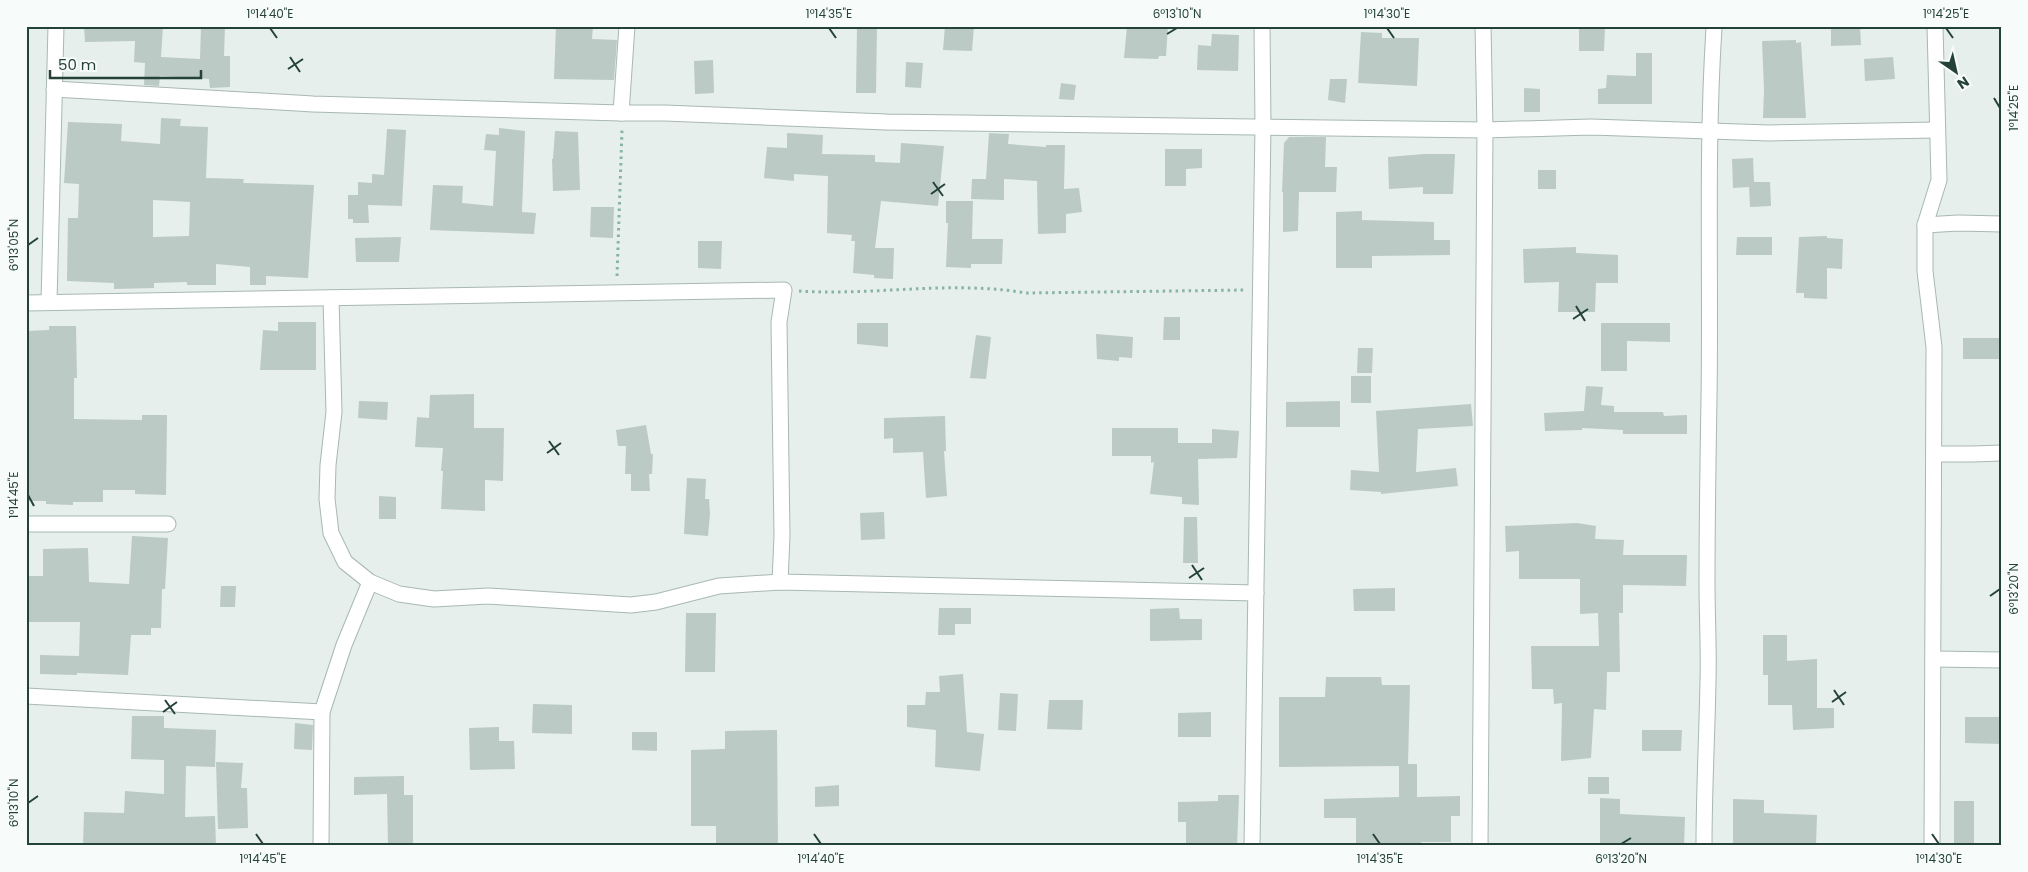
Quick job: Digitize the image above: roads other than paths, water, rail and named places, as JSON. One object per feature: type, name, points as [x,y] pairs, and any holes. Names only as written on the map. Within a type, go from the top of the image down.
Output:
[{"type":"street","points":[[50,302],[56,26]]},
{"type":"street","points":[[621,113],[627,26]]},
{"type":"street","points":[[1252,846],[1263,126],[1262,26]]},
{"type":"street","points":[[1480,846],[1485,130],[1483,26]]},
{"type":"street","points":[[1932,846],[1934,347],[1925,272],[1925,225],[1939,180],[1935,26]]},
{"type":"street","points":[[1704,846],[1708,628],[1709,131],[1714,28]]},
{"type":"street","points":[[54,89],[314,104],[621,113],[665,112],[886,122],[1485,130],[1591,127],[1769,133],[1937,130]]},
{"type":"street","points":[[1925,225],[1958,223],[2002,224]]},
{"type":"street","points":[[26,303],[784,290],[779,322],[782,497],[780,582]]},
{"type":"street","points":[[331,298],[334,412],[328,465],[328,508],[332,533],[345,562],[370,582],[399,594],[434,599],[488,596],[631,605],[656,602],[719,586],[780,582],[1256,593]]},
{"type":"street","points":[[1934,454],[2002,453]]},
{"type":"street","points":[[26,524],[168,524]]},
{"type":"street","points":[[321,846],[322,712],[344,645],[370,582]]},
{"type":"street","points":[[1933,659],[2002,660]]},
{"type":"street","points":[[26,696],[322,712]]}]
